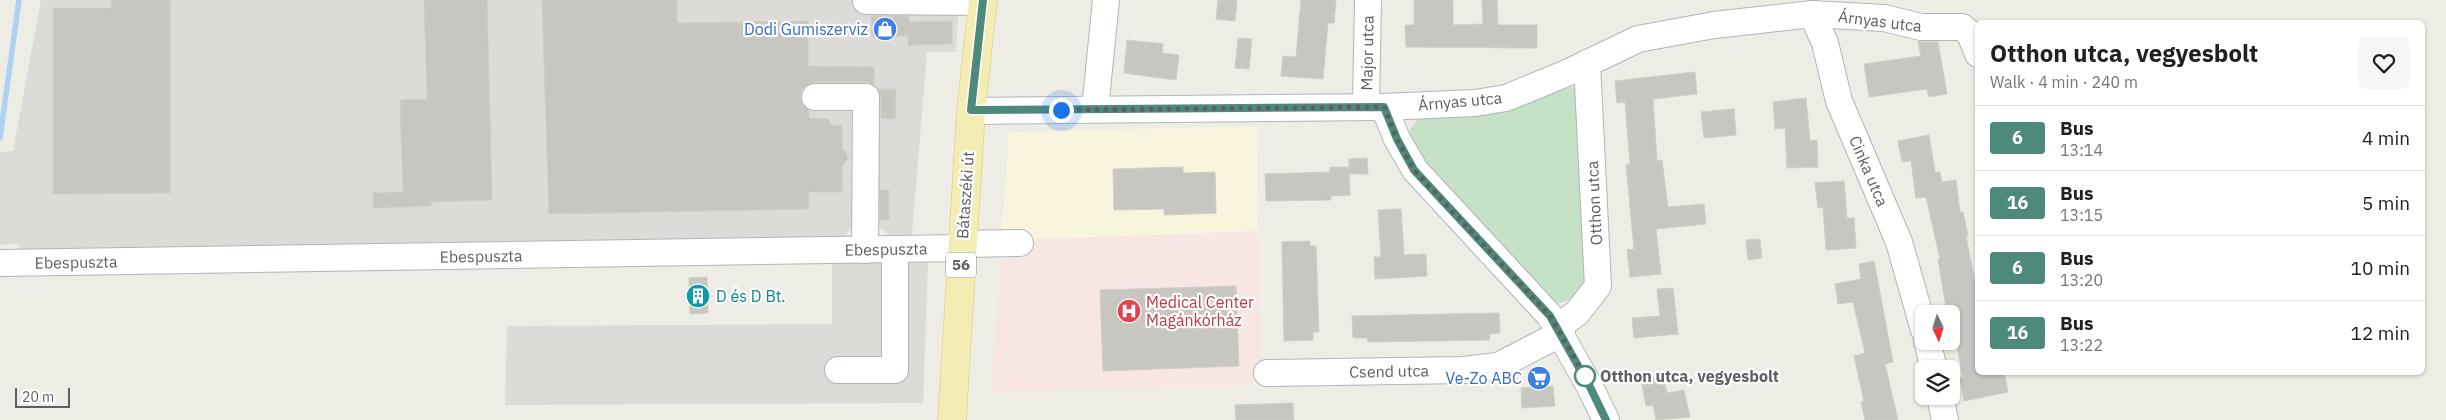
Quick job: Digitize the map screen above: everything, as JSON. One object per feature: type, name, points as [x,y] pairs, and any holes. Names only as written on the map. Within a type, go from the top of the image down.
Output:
[{"type":"main road","name":"Bátaszéki út","points":[[952,420],[971,110],[983,1]]},
{"type":"street","points":[[1095,109],[1106,0]]},
{"type":"street","name":"Major utca","points":[[1368,0],[1375,106]]},
{"type":"street","points":[[866,1],[983,1]]},
{"type":"street","name":"Árnyas utca","points":[[971,110],[1375,106],[1475,103],[1506,98],[1638,39],[1812,7],[1884,18],[1921,27],[1962,27],[1970,34],[1975,46]]},
{"type":"street","name":"Cinka utca","points":[[1812,7],[1825,43],[1839,101],[1899,242],[1917,305]]},
{"type":"street","name":"Otthon utca","points":[[1560,330],[1577,313],[1598,286],[1586,63]]},
{"type":"street","points":[[815,96],[866,97],[865,250]]},
{"type":"street","points":[[1375,106],[1397,139],[1414,170],[1550,316],[1560,330],[1606,420]]},
{"type":"street","name":"Ebespuszta","points":[[0,263],[865,250],[1020,243]]},
{"type":"street","points":[[838,370],[895,370],[895,249]]},
{"type":"street","name":"Csend utca","points":[[1267,373],[1464,370],[1498,366],[1560,330]]},
{"type":"street","points":[[1942,405],[1945,420]]},
{"type":"shaded area","points":[[41,0],[959,0],[956,52],[927,52],[912,235],[889,235],[875,223],[857,223],[844,236],[21,251],[18,244],[0,245],[0,152],[13,151]]},
{"type":"shaded area","points":[[1257,126],[1258,231],[1001,241],[1009,132]]},
{"type":"shaded area","name":"Medical Center Magánkórház","points":[[1258,231],[1261,362],[1253,362],[1253,386],[992,391],[1000,259],[1022,260],[1022,240]]},
{"type":"shaded area","points":[[832,262],[928,262],[923,403],[505,405],[507,326],[832,324]]},
{"type":"green space","points":[[1573,87],[1580,95],[1586,279],[1581,290],[1574,297],[1564,302],[1552,303],[1446,196],[1410,137],[1410,130],[1418,119]]},
{"type":"building","points":[[111,0],[170,0],[170,193],[53,194],[53,8],[111,8]]},
{"type":"building","points":[[424,0],[487,0],[492,200],[431,202],[431,206],[373,208],[373,193],[403,192],[400,100],[427,99]]},
{"type":"building","points":[[542,0],[677,0],[677,23],[808,21],[808,66],[874,67],[874,84],[866,82],[815,82],[808,84],[802,89],[800,97],[802,105],[809,110],[809,118],[828,119],[832,126],[842,125],[842,150],[846,152],[848,159],[842,166],[842,192],[809,192],[809,209],[549,214]]},
{"type":"building","points":[[1218,0],[1237,0],[1235,21],[1216,19]]},
{"type":"building","points":[[1301,0],[1336,0],[1334,23],[1328,23],[1323,79],[1281,76],[1283,56],[1296,57]]},
{"type":"building","points":[[1414,0],[1453,0],[1453,25],[1483,24],[1482,0],[1497,0],[1498,25],[1537,25],[1537,48],[1406,47],[1405,25],[1414,25]]},
{"type":"building","points":[[871,16],[909,16],[909,22],[952,21],[952,44],[908,45],[908,36],[872,37]]},
{"type":"building","points":[[1238,38],[1252,39],[1249,69],[1235,68]]},
{"type":"building","points":[[1127,40],[1163,44],[1162,53],[1179,55],[1176,80],[1124,73]]},
{"type":"building","points":[[1918,42],[1938,42],[1947,94],[1929,97],[1927,89],[1869,97],[1864,64],[1921,56]]},
{"type":"building","points":[[1695,72],[1697,94],[1653,99],[1657,161],[1662,160],[1668,207],[1704,204],[1706,224],[1656,229],[1661,274],[1630,277],[1627,250],[1634,249],[1626,164],[1630,164],[1625,102],[1617,103],[1615,81]]},
{"type":"building","points":[[878,89],[896,89],[895,119],[881,118],[881,97]]},
{"type":"building","points":[[1806,98],[1810,141],[1817,140],[1818,167],[1787,168],[1785,128],[1775,129],[1773,102]]},
{"type":"building","points":[[1734,109],[1736,135],[1704,138],[1701,112]]},
{"type":"building","points":[[1929,135],[1935,172],[1940,172],[1942,182],[1956,180],[1960,212],[1963,212],[1975,282],[1975,375],[2005,375],[2008,392],[1964,401],[1960,378],[1963,377],[1958,350],[1960,350],[1960,305],[1946,305],[1938,259],[1940,259],[1926,197],[1916,198],[1911,161],[1902,162],[1898,141]]},
{"type":"building","points":[[1367,158],[1368,174],[1349,174],[1350,195],[1331,196],[1331,200],[1266,201],[1265,174],[1330,172],[1330,167],[1349,167],[1349,159]]},
{"type":"building","points":[[1183,167],[1183,173],[1215,172],[1216,213],[1164,215],[1164,209],[1114,210],[1113,169]]},
{"type":"building","points":[[1844,181],[1847,218],[1854,218],[1856,248],[1826,250],[1823,207],[1818,208],[1815,183]]},
{"type":"building","points":[[880,190],[889,190],[889,219],[880,220]]},
{"type":"building","points":[[1401,209],[1404,255],[1426,254],[1427,276],[1375,279],[1374,257],[1381,257],[1378,210]]},
{"type":"building","points":[[1760,239],[1762,258],[1748,260],[1746,240]]},
{"type":"building","points":[[1310,241],[1310,246],[1316,246],[1319,332],[1313,332],[1313,340],[1284,341],[1282,242]]},
{"type":"building","points":[[1874,261],[1893,362],[1885,364],[1898,420],[1865,420],[1861,402],[1864,401],[1854,356],[1865,353],[1853,302],[1838,304],[1835,284],[1861,279],[1859,264]]},
{"type":"building","name":"D és D Bt.","points":[[707,277],[708,313],[690,314],[689,278]]},
{"type":"building","points":[[1236,286],[1239,366],[1103,371],[1100,290]]},
{"type":"building","points":[[1673,288],[1678,334],[1634,338],[1632,318],[1660,316],[1657,289]]},
{"type":"building","points":[[1499,313],[1500,333],[1489,334],[1490,340],[1368,342],[1367,338],[1353,338],[1352,316]]},
{"type":"building","points":[[1663,375],[1667,393],[1684,390],[1690,417],[1656,420],[1653,405],[1646,406],[1641,379]]},
{"type":"building","points":[[1553,386],[1555,406],[1522,408],[1521,388]]},
{"type":"building","points":[[1293,403],[1294,420],[1236,420],[1235,405]]},
{"type":"waterway","points":[[0,138],[19,0]]},
{"type":"bus line","name":"6","points":[[983,0],[971,110],[1384,107],[1397,139],[1414,170],[1550,316],[1562,333],[1606,420]]},
{"type":"place","name":"Dodi Gumiszerviz","points":[[885,29]]},
{"type":"place","name":"D és D Bt.","points":[[698,296]]},
{"type":"place","name":"Medical Center Magánkórház","points":[[1129,311]]},
{"type":"place","name":"Otthon utca, vegyesbolt","points":[[1585,376]]},
{"type":"place","name":"Ve-Zo ABC","points":[[1539,378]]},
{"type":"route","points":[[1061,110],[1384,107],[1397,139],[1414,170],[1550,316],[1562,333],[1585,376]]}]
